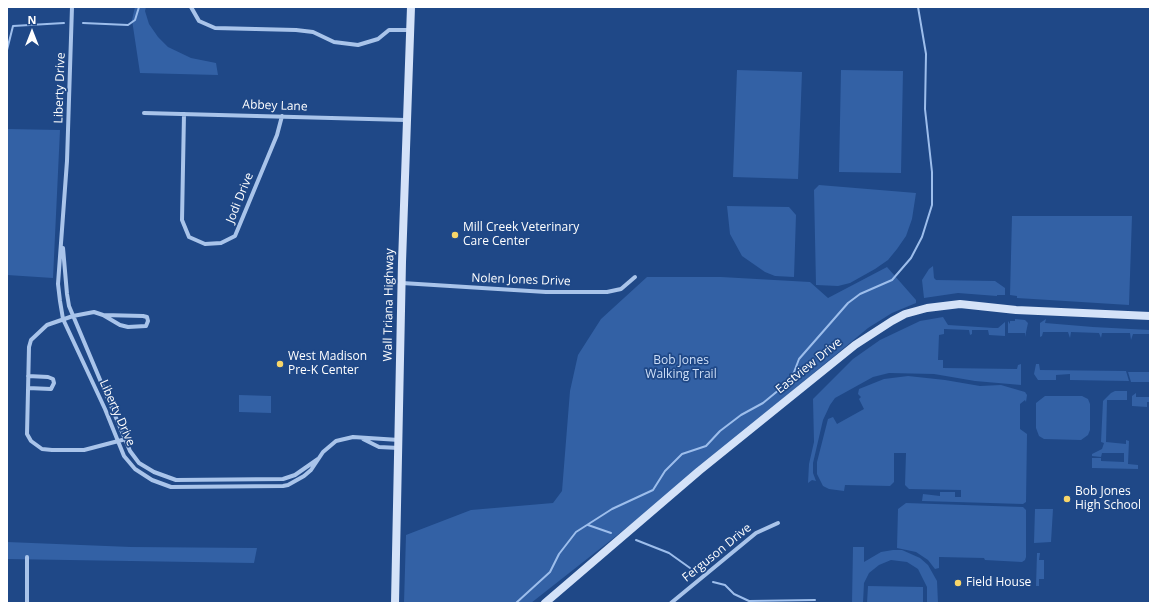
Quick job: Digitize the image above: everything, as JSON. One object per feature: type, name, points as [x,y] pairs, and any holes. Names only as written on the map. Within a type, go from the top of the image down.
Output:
[{"type":"street","name":"Liberty Drive","points":[[72,7],[67,161],[58,284],[63,319],[105,409],[124,456],[135,469],[152,480],[171,487],[288,485],[304,476],[311,470],[318,458]]},
{"type":"street","points":[[191,7],[199,21],[215,28],[296,30],[313,32],[334,42],[358,46],[378,39],[389,30],[410,30]]},
{"type":"street","name":"Wall Triana Highway","points":[[395,603],[406,120],[411,7]]},
{"type":"street","name":"Abbey Lane","points":[[144,112],[406,120]]},
{"type":"street","name":"Jodi Drive","points":[[184,114],[182,220],[189,237],[205,244],[221,243],[235,236],[277,135],[282,116]]},
{"type":"street","name":"Liberty Drive","points":[[62,242],[67,294],[73,316],[126,438],[130,451],[139,463],[154,472],[176,480],[283,479],[295,475],[318,458],[336,440],[346,438],[362,438],[399,444]]},
{"type":"street","name":"Nolen Jones Drive","points":[[402,283],[546,292],[607,292],[622,289],[635,277]]},
{"type":"street","name":"Eastview Drive","points":[[545,603],[742,436],[855,345],[905,314],[943,305],[960,304],[1016,310],[1150,316]]},
{"type":"street","points":[[103,315],[143,316],[147,317],[148,321],[146,326],[128,327],[120,325],[103,315],[94,312],[73,316],[46,325],[31,340],[28,347],[27,434],[31,441],[42,449],[84,450],[126,438]]},
{"type":"street","points":[[28,376],[48,377],[53,379],[54,383],[51,389],[28,388]]},
{"type":"street","name":"Liberty Drive","points":[[362,438],[379,447],[399,444]]},
{"type":"street","name":"Ferguson Drive","points":[[671,603],[756,533],[778,523]]},
{"type":"street","points":[[27,557],[27,603]]},
{"type":"green space","points":[[135,7],[146,7],[145,11],[149,24],[158,37],[168,47],[191,58],[216,63],[218,75],[140,73],[132,20]]},
{"type":"green space","points":[[737,70],[802,72],[798,179],[733,177]]},
{"type":"green space","points":[[841,70],[903,71],[901,173],[839,172]]},
{"type":"green space","points":[[7,129],[60,130],[53,278],[7,275]]},
{"type":"green space","points":[[819,185],[916,193],[912,219],[906,236],[897,249],[888,260],[850,283],[838,286],[816,285],[814,190]]},
{"type":"green space","points":[[727,206],[789,207],[796,215],[794,277],[775,276],[765,272],[742,256],[730,234]]},
{"type":"green space","points":[[1012,216],[1132,216],[1129,305],[1017,298],[1017,296],[1010,295]]},
{"type":"green space","points":[[933,266],[934,278],[936,280],[995,281],[1005,288],[1005,295],[997,296],[958,293],[924,298],[922,280],[929,269]]},
{"type":"green space","name":"Bob Jones Walking Trail","points":[[887,267],[916,300],[916,303],[892,313],[868,328],[634,522],[531,603],[404,603],[406,535],[471,510],[553,503],[562,491],[570,391],[578,355],[601,319],[647,277],[721,277],[810,282],[828,298]]},
{"type":"green space","points":[[943,317],[948,325],[998,328],[1005,322],[1005,336],[989,335],[988,330],[972,330],[972,334],[970,335],[969,330],[944,329],[944,334],[939,335],[938,360],[943,360],[943,368],[1017,369],[1018,365],[1021,364],[1021,385],[975,381],[934,374],[889,373],[873,377],[835,398],[830,405],[823,420],[813,463],[813,473],[816,481],[812,480],[808,483],[809,464],[814,442],[813,399],[853,359],[880,340],[920,321]]},
{"type":"green space","points":[[1015,319],[1025,320],[1028,323],[1025,337],[1025,333],[1008,333],[1008,321],[1010,324],[1010,321],[1015,321]]},
{"type":"green space","points":[[1046,319],[1045,323],[1150,330],[1150,334],[1133,334],[1131,340],[1130,333],[1102,333],[1101,338],[1099,333],[1071,332],[1070,338],[1068,332],[1043,332],[1042,336],[1040,337],[1040,323]]},
{"type":"green space","points":[[1036,364],[1039,364],[1040,370],[1126,371],[1129,381],[1070,380],[1070,374],[1056,375],[1056,380],[1038,380],[1034,374]]},
{"type":"green space","points":[[1128,372],[1150,372],[1150,382],[1131,382]]},
{"type":"green space","points":[[908,376],[980,386],[1001,385],[1025,392],[1027,395],[1026,402],[1025,400],[1020,404],[1020,429],[1027,434],[1026,502],[1023,504],[922,501],[923,494],[940,496],[940,492],[955,492],[955,497],[961,497],[961,490],[909,489],[905,485],[906,453],[894,453],[894,482],[890,486],[845,485],[844,491],[829,489],[823,486],[817,474],[817,462],[828,419],[833,417],[837,424],[864,409],[859,399],[861,397],[858,394],[859,389],[884,379]]},
{"type":"green space","points":[[1115,391],[1127,391],[1127,400],[1107,400],[1106,442],[1126,444],[1126,440],[1129,441],[1128,464],[1138,465],[1138,469],[1092,468],[1092,458],[1101,458],[1101,461],[1124,462],[1124,453],[1102,453],[1101,457],[1092,456],[1092,454],[1102,449],[1104,443],[1101,442],[1103,401]]},
{"type":"green space","points":[[1136,393],[1136,397],[1150,397],[1150,402],[1147,402],[1147,407],[1132,406],[1132,396]]},
{"type":"green space","points":[[239,395],[271,396],[271,413],[239,412]]},
{"type":"green space","points":[[1045,396],[1082,396],[1088,399],[1090,404],[1090,430],[1088,435],[1081,440],[1044,439],[1039,436],[1036,428],[1036,403]]},
{"type":"green space","points":[[906,503],[1023,507],[1026,510],[1025,560],[1022,562],[985,560],[984,558],[939,557],[939,568],[935,569],[928,560],[916,552],[897,548],[898,509]]},
{"type":"green space","points":[[1035,509],[1053,509],[1051,542],[1034,543]]},
{"type":"green space","points":[[7,542],[131,547],[257,548],[254,563],[7,559]]},
{"type":"green space","points":[[853,547],[864,547],[864,562],[881,552],[893,550],[902,550],[920,558],[928,565],[937,581],[938,603],[927,603],[927,587],[918,569],[907,562],[891,560],[879,565],[869,573],[864,583],[863,603],[852,603]]},
{"type":"green space","points":[[1037,553],[1040,553],[1039,560],[1044,560],[1044,579],[1039,579],[1039,586],[1036,586]]},
{"type":"green space","points":[[868,586],[923,587],[923,603],[867,603]]},
{"type":"waterway","points":[[83,23],[128,25],[135,20],[139,7]]},
{"type":"waterway","points":[[516,603],[550,572],[559,554],[576,532],[612,509],[653,490],[665,471],[682,454],[706,446],[720,431],[741,415],[763,403],[791,380],[799,359],[848,303],[860,294],[892,280],[911,258],[922,237],[932,205],[932,172],[925,109],[926,54],[918,7]]},
{"type":"waterway","points":[[7,50],[13,26],[64,23]]},
{"type":"waterway","points":[[588,525],[611,533]]},
{"type":"waterway","points":[[636,540],[669,553],[690,568]]},
{"type":"waterway","points":[[713,582],[725,585],[734,594],[749,601],[815,600]]},
{"type":"place","name":"Mill Creek Veterinary Care Center","points":[[455,235]]},
{"type":"place","name":"West Madison Pre-K Center","points":[[280,364]]},
{"type":"place","name":"Bob Jones High School","points":[[1067,499]]},
{"type":"place","name":"Field House","points":[[958,583]]}]
